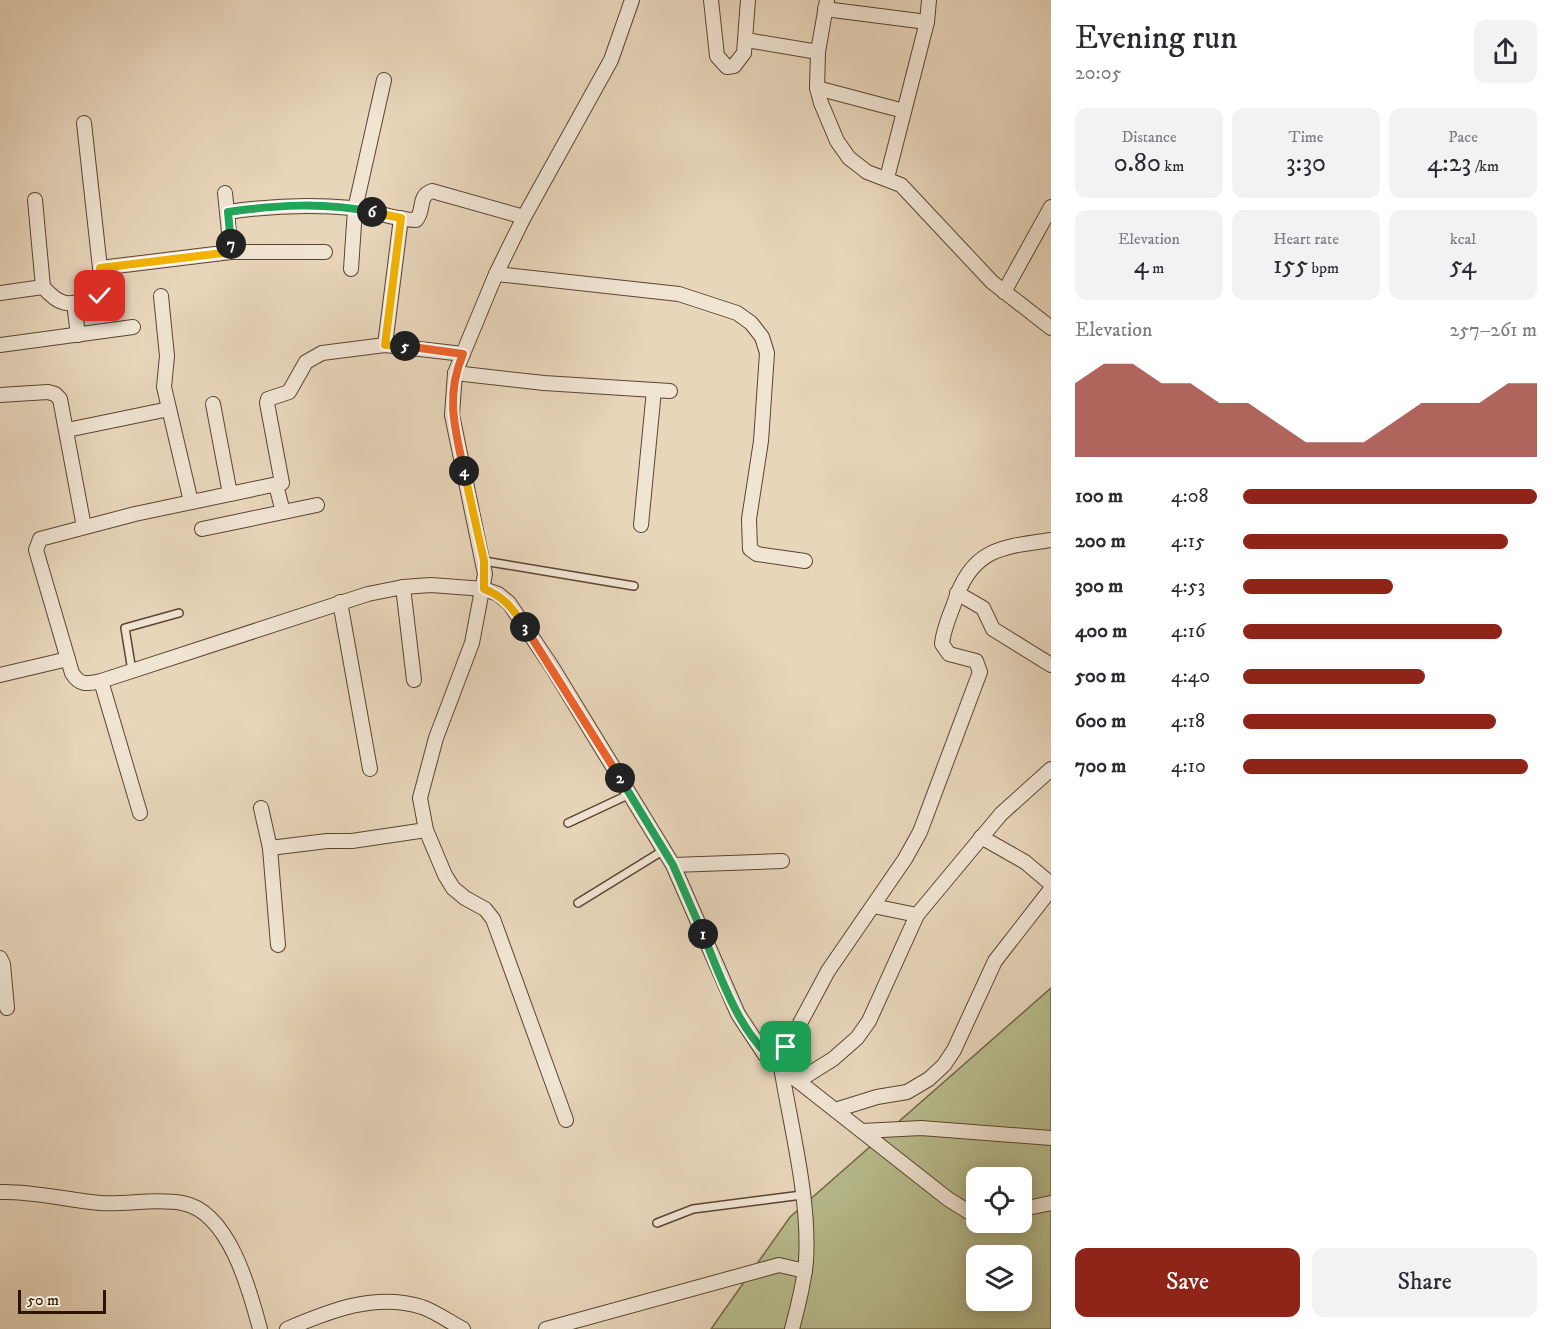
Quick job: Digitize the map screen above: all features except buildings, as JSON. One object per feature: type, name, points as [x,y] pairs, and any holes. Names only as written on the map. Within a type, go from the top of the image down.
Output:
[{"type":"street","points":[[566,1120],[493,919],[485,909],[453,888],[445,875],[426,830],[420,798],[436,738],[472,643],[484,589],[484,561],[452,415],[455,373],[496,274],[524,217],[610,60],[632,0]]},
{"type":"street","points":[[711,0],[717,56],[728,67],[740,61],[746,40],[748,0]]},
{"type":"street","points":[[887,178],[927,22],[929,0]]},
{"type":"street","points":[[927,22],[826,4],[818,52],[818,88],[821,103],[837,141],[849,158],[867,172],[901,185],[1004,292],[1050,325]]},
{"type":"street","points":[[746,40],[818,52]]},
{"type":"street","points":[[351,268],[355,209],[384,80]]},
{"type":"street","points":[[818,88],[904,111]]},
{"type":"street","points":[[35,200],[43,287],[62,304],[100,296],[100,268],[84,123]]},
{"type":"street","points":[[228,212],[283,206],[355,209],[416,220],[420,216],[423,198],[426,193],[432,191],[524,217]]},
{"type":"street","points":[[225,194],[231,252]]},
{"type":"street","points":[[1004,292],[1051,207]]},
{"type":"street","points":[[385,345],[401,218]]},
{"type":"street","points":[[100,268],[231,252],[325,252]]},
{"type":"street","points":[[496,274],[679,294],[737,313],[751,322],[762,337],[767,353],[761,441],[749,519],[750,549],[757,554],[805,561]]},
{"type":"street","points":[[0,293],[43,287]]},
{"type":"street","points":[[161,296],[167,356],[164,387],[191,502]]},
{"type":"street","points":[[74,303],[78,335]]},
{"type":"street","points":[[0,345],[133,327]]},
{"type":"street","points":[[463,354],[385,345],[339,349],[312,357],[306,362],[290,392],[268,399],[267,408],[282,483],[46,536],[37,543],[36,550],[68,659],[77,681],[85,684],[101,681],[340,602],[403,587],[431,585],[484,589],[498,594],[509,603],[552,668],[673,865],[738,1014],[765,1055],[948,1199],[966,1210]]},
{"type":"street","points":[[455,373],[544,383],[670,392]]},
{"type":"street","points":[[641,525],[654,390]]},
{"type":"street","points":[[0,395],[48,392],[60,399],[84,527]]},
{"type":"street","points":[[213,404],[230,494]]},
{"type":"street","points":[[67,430],[169,409]]},
{"type":"street","points":[[276,485],[283,512]]},
{"type":"street","points":[[202,529],[317,505]]},
{"type":"street","points":[[792,1329],[802,1292],[807,1243],[782,1067],[786,1047],[828,971],[905,859],[920,832],[980,672],[976,661],[949,654],[942,645],[957,593],[975,563],[983,556],[1005,546],[1051,540]]},
{"type":"street","points":[[403,587],[414,680]]},
{"type":"street","points":[[957,593],[982,608],[993,629],[1051,665]]},
{"type":"street","points":[[340,602],[370,769]]},
{"type":"street","points":[[0,675],[68,659]]},
{"type":"street","points":[[101,681],[140,813]]},
{"type":"street","points":[[798,1081],[833,1059],[858,1038],[869,1021],[917,915],[981,837],[1020,795],[1051,769]]},
{"type":"street","points":[[261,808],[270,848],[278,945]]},
{"type":"street","points":[[270,848],[327,841],[352,841],[426,830]]},
{"type":"street","points":[[981,837],[1025,862],[1051,884]]},
{"type":"street","points":[[673,865],[783,861]]},
{"type":"street","points":[[835,1110],[876,1097],[907,1092],[929,1079],[944,1065],[954,1050],[995,961],[1051,889]]},
{"type":"street","points":[[873,906],[917,915]]},
{"type":"street","points":[[0,958],[3,964],[7,1008]]},
{"type":"street","points":[[862,1131],[921,1128],[1051,1138]]},
{"type":"street","points":[[0,1191],[102,1203],[151,1200],[184,1203],[197,1208],[219,1230],[243,1270],[260,1329]]},
{"type":"street","points":[[1032,1207],[1051,1203]]},
{"type":"street","points":[[546,1329],[779,1265],[805,1271]]},
{"type":"street","points":[[287,1329],[358,1304],[388,1302],[422,1307],[463,1329]]},
{"type":"lane","points":[[484,561],[634,586]]},
{"type":"lane","points":[[132,671],[125,628],[179,613]]},
{"type":"lane","points":[[568,823],[630,794]]},
{"type":"lane","points":[[578,903],[664,850]]},
{"type":"lane","points":[[657,1222],[693,1209],[802,1196]]},
{"type":"green space","points":[[1051,988],[1051,1329],[711,1329],[790,1217]]},
{"type":"route","points":[[100,296],[100,268],[231,252],[228,212],[263,207],[311,206],[355,209],[401,218],[385,345],[463,354],[455,373],[452,415],[484,561],[484,589],[498,594],[509,603],[552,668],[673,865],[738,1014],[765,1055],[782,1067],[786,1047]]}]
